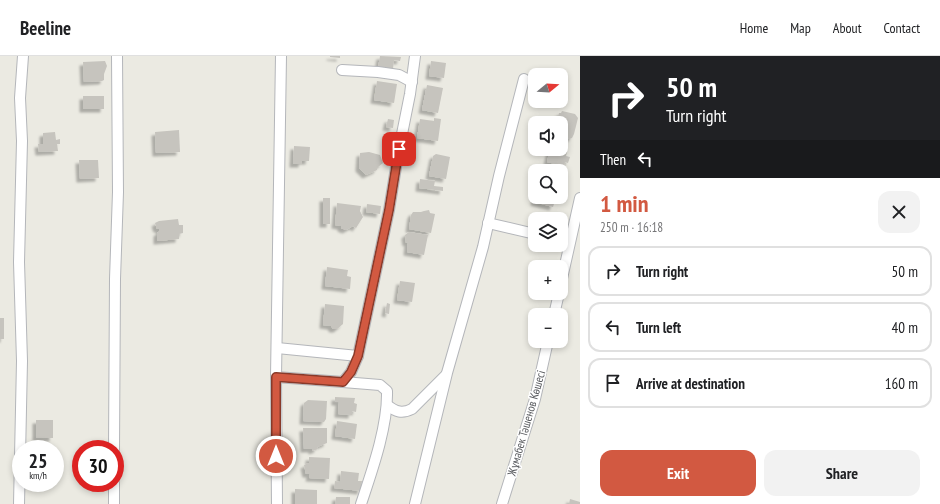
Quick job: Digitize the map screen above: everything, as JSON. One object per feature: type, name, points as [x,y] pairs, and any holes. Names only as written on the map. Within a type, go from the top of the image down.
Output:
[{"type":"street","points":[[19,504],[22,361],[19,262],[22,141],[20,98],[23,56]]},
{"type":"street","points":[[114,440],[115,279],[118,192],[117,56]]},
{"type":"street","points":[[277,504],[276,377],[281,56]]},
{"type":"street","points":[[343,382],[351,372],[358,356],[389,210],[412,82],[415,56]]},
{"type":"street","points":[[342,70],[399,75],[412,82]]},
{"type":"street","points":[[415,504],[447,373],[483,247],[524,79]]},
{"type":"street","points":[[568,235],[580,198]]},
{"type":"street","points":[[488,223],[528,232]]},
{"type":"street","points":[[277,348],[358,356]]},
{"type":"street","name":"Жұмабек Тәшенов Көшесі","points":[[502,504],[535,399],[546,348]]},
{"type":"street","points":[[387,405],[398,412],[405,412],[412,409],[447,373]]},
{"type":"street","points":[[276,377],[380,385],[387,391],[387,405],[374,464],[361,504]]},
{"type":"street","points":[[114,492],[114,504]]},
{"type":"building","points":[[340,56],[340,58],[330,57]]},
{"type":"building","points":[[380,56],[401,57],[400,61],[394,60],[393,69],[378,68]]},
{"type":"building","points":[[105,61],[107,66],[104,74],[104,80],[84,82],[83,62]]},
{"type":"building","points":[[431,61],[446,63],[444,78],[429,76]]},
{"type":"building","points":[[377,81],[397,84],[394,103],[374,100]]},
{"type":"building","points":[[427,85],[443,88],[438,113],[422,110]]},
{"type":"building","points":[[83,96],[104,96],[104,109],[83,109]]},
{"type":"building","points":[[562,111],[575,114],[578,118],[572,138],[568,139],[568,116],[558,116],[559,113]]},
{"type":"building","points":[[434,118],[441,119],[438,141],[417,138],[420,119],[434,121]]},
{"type":"building","points":[[388,119],[394,120],[393,128],[386,127]]},
{"type":"building","points":[[179,130],[180,152],[156,153],[155,132]]},
{"type":"building","points":[[55,132],[56,140],[60,139],[60,144],[57,144],[58,151],[39,152],[38,144],[43,144],[43,133]]},
{"type":"building","points":[[294,146],[310,147],[309,161],[302,161],[302,164],[293,164]]},
{"type":"building","points":[[369,152],[380,155],[383,163],[377,170],[366,175],[359,168],[360,153]]},
{"type":"building","points":[[436,154],[450,157],[446,179],[429,176],[433,156]]},
{"type":"building","points":[[548,156],[570,157],[568,163],[565,162],[564,164],[547,162]]},
{"type":"building","points":[[79,160],[98,160],[99,178],[80,179]]},
{"type":"building","points":[[420,179],[435,181],[434,186],[443,187],[443,191],[419,188]]},
{"type":"building","points":[[323,198],[330,198],[330,224],[323,224]]},
{"type":"building","points":[[337,203],[361,206],[360,211],[363,217],[356,228],[353,226],[346,230],[341,228],[341,226],[335,225]]},
{"type":"building","points":[[367,204],[381,206],[380,214],[366,212]]},
{"type":"building","points":[[542,204],[554,204],[553,207]]},
{"type":"building","points":[[429,210],[430,213],[435,214],[431,233],[409,229],[411,215],[413,212]]},
{"type":"building","points":[[178,219],[179,225],[183,225],[183,233],[179,234],[179,239],[157,241],[157,233],[160,231],[157,229],[155,223],[159,221]]},
{"type":"building","points":[[409,232],[428,235],[424,255],[407,252],[408,242],[406,243],[405,235]]},
{"type":"building","points":[[327,267],[348,270],[347,276],[351,277],[350,289],[325,286]]},
{"type":"building","points":[[400,281],[415,283],[412,302],[397,300]]},
{"type":"building","points":[[387,303],[390,304],[389,314],[385,313]]},
{"type":"building","points":[[325,304],[344,306],[343,324],[337,329],[333,329],[331,326],[323,325]]},
{"type":"building","points":[[0,318],[4,318],[4,339],[0,339]]},
{"type":"building","points":[[335,397],[355,398],[354,403],[357,404],[356,412],[352,411],[352,415],[338,414],[339,402],[335,402]]},
{"type":"building","points":[[308,400],[327,401],[326,419],[324,422],[303,421],[304,403]]},
{"type":"building","points":[[36,420],[53,420],[53,438],[36,438]]},
{"type":"building","points":[[337,421],[357,424],[355,439],[335,436]]},
{"type":"building","points":[[303,428],[327,428],[327,443],[312,451],[312,449],[304,449]]},
{"type":"building","points":[[309,457],[330,458],[329,479],[309,478],[310,474],[306,474],[304,465],[309,463]]},
{"type":"building","points":[[341,471],[359,473],[358,481],[362,481],[361,491],[334,488],[335,481],[340,482]]},
{"type":"building","points":[[295,489],[317,490],[317,504],[295,504]]},
{"type":"building","points":[[336,497],[350,497],[350,504],[335,504]]},
{"type":"building","points":[[570,499],[580,502],[580,504],[569,504]]},
{"type":"route","points":[[276,456],[276,377],[343,382],[351,372],[358,356],[389,210],[399,149]]}]
